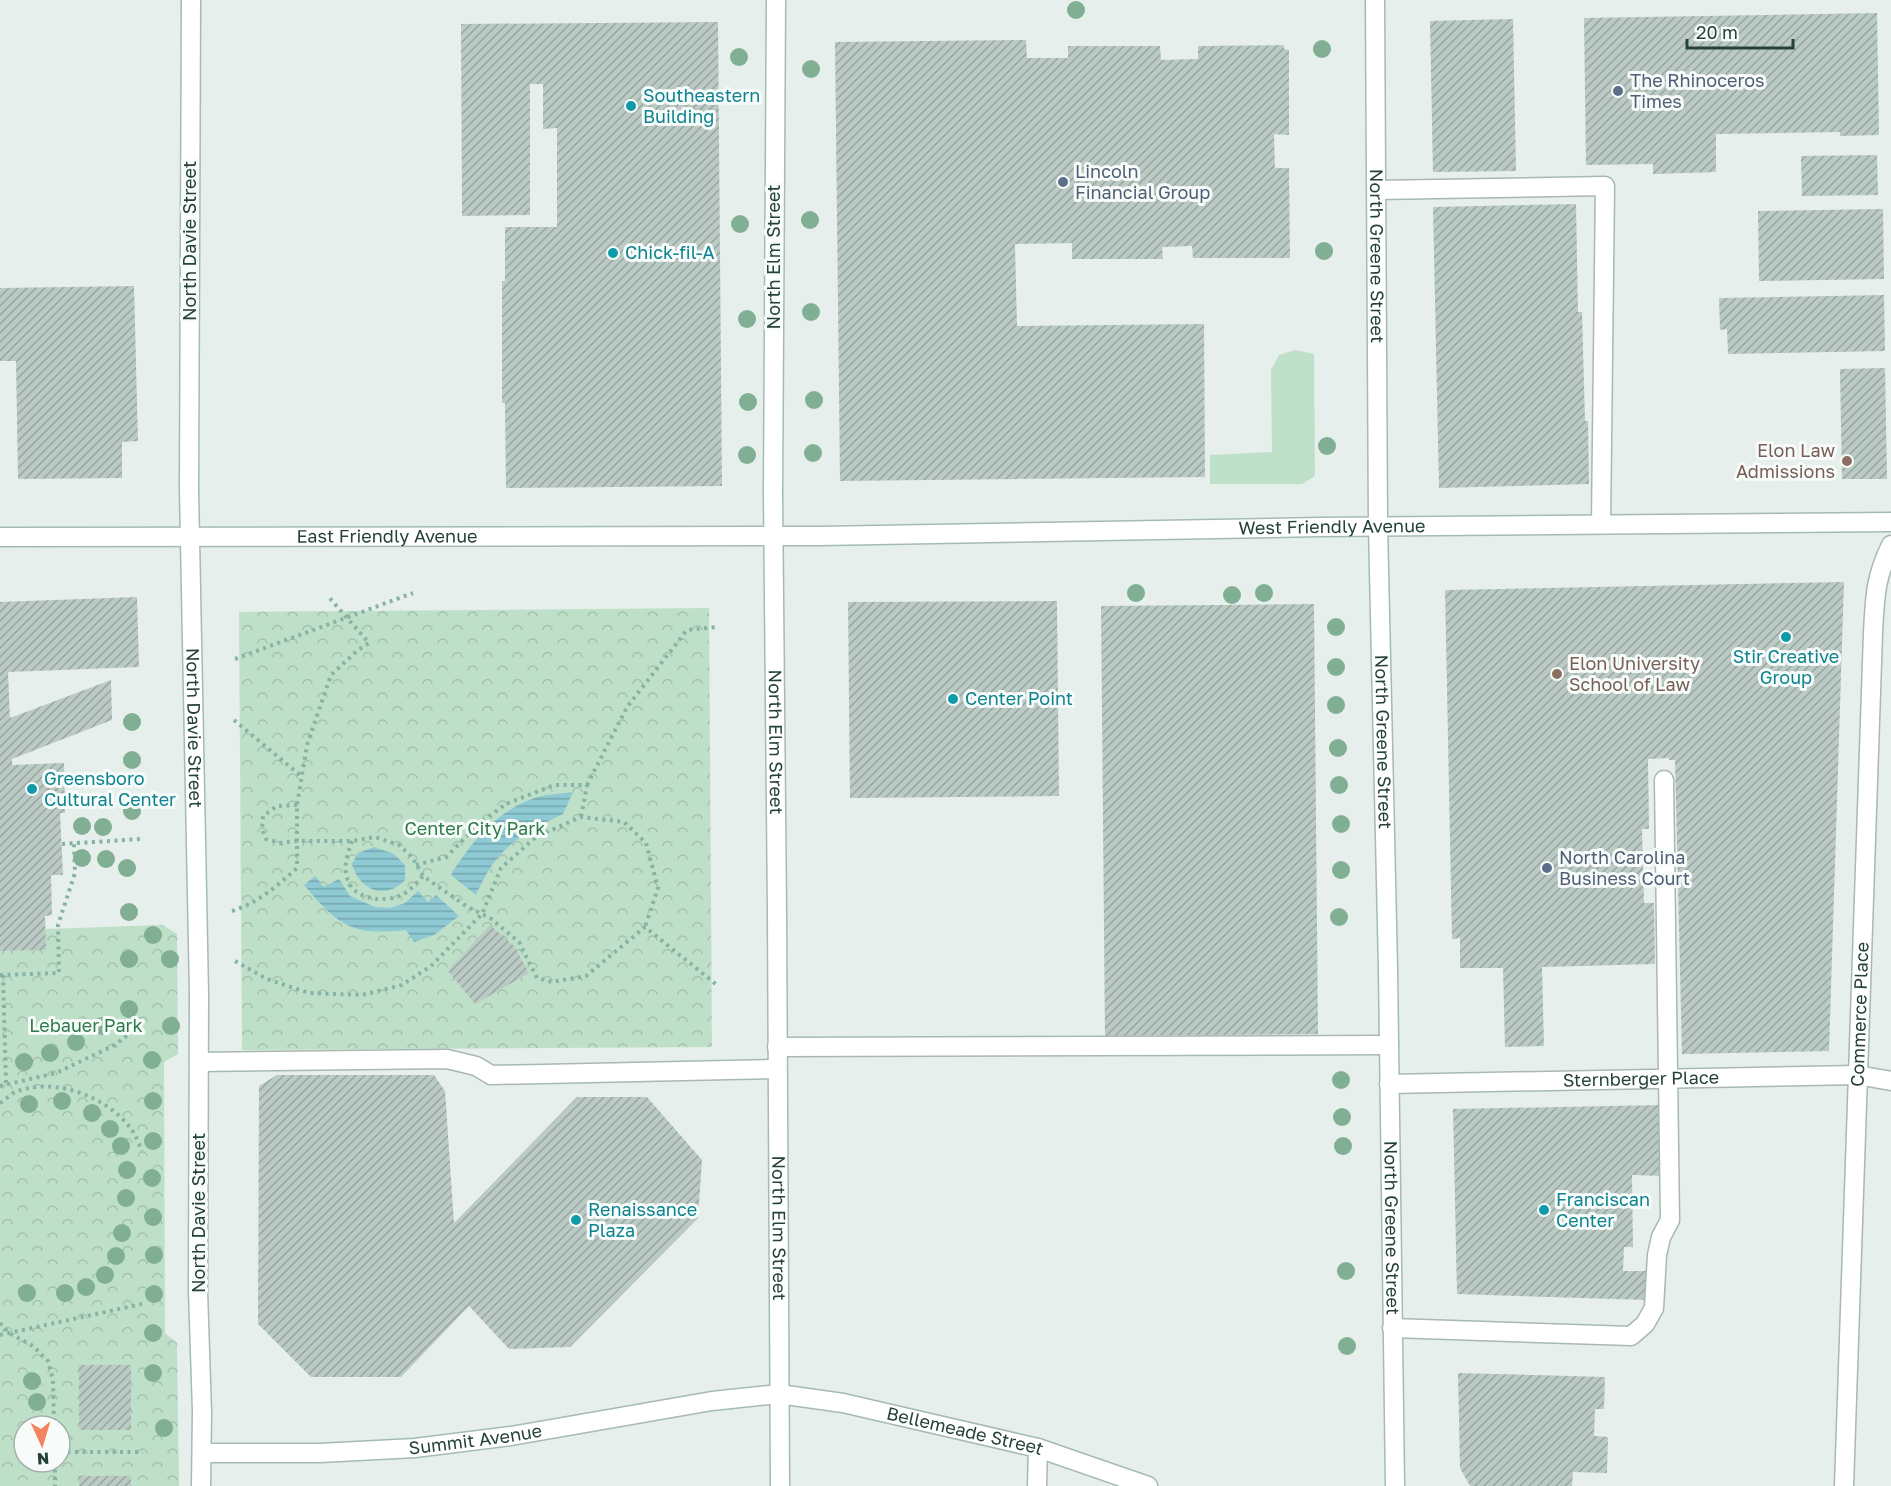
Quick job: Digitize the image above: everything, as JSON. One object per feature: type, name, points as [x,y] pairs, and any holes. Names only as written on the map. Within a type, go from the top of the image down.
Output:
[{"type":"main road","name":"North Davie Street","points":[[190,0],[190,535],[199,1062],[198,1291],[202,1454]]},
{"type":"main road","name":"North Elm Street","points":[[776,0],[773,536],[780,1486]]},
{"type":"main road","name":"North Greene Street","points":[[1375,0],[1378,526],[1389,1045],[1395,1486]]},
{"type":"main road","points":[[1377,190],[1605,186],[1601,524]]},
{"type":"main road","name":"West Friendly Avenue","points":[[773,536],[1378,526],[1891,522]]},
{"type":"main road","name":"East Friendly Avenue","points":[[0,537],[773,536]]},
{"type":"main road","name":"Commerce Place","points":[[1844,1486],[1876,591],[1880,568],[1891,545]]},
{"type":"main road","points":[[1392,1328],[1631,1336],[1645,1324],[1654,1308],[1657,1255],[1661,1237],[1670,1220],[1664,780]]},
{"type":"main road","points":[[777,1047],[1389,1045]]},
{"type":"main road","points":[[199,1062],[447,1059],[476,1065],[491,1075],[776,1069]]},
{"type":"main road","name":"Sternberger Place","points":[[1389,1084],[1857,1075],[1891,1081]]},
{"type":"main road","name":"Summit Avenue","points":[[202,1454],[320,1453],[415,1448],[511,1436],[712,1401],[779,1394]]},
{"type":"main road","name":"Bellemeade Street","points":[[779,1394],[843,1403],[1038,1448],[1148,1486]]},
{"type":"main road","points":[[1037,1486],[1038,1448]]},
{"type":"main road","points":[[201,1486],[202,1454]]},
{"type":"path","points":[[235,659],[413,593]]},
{"type":"path","points":[[232,911],[249,906],[297,868],[297,805],[307,745],[332,675],[358,650],[369,643],[327,595]]},
{"type":"path","points":[[581,817],[587,785],[627,707],[687,630],[717,627]]},
{"type":"path","points":[[234,720],[301,776]]},
{"type":"path","points":[[416,865],[446,857],[480,823],[506,804],[554,785],[587,785]]},
{"type":"path","points":[[235,961],[267,979],[309,993],[362,995],[402,985],[431,966],[482,914],[501,868],[536,837],[581,817],[624,822],[646,843],[658,888],[645,927],[586,976],[552,982],[537,978],[519,942],[489,918],[482,914],[466,906],[423,876],[412,857],[399,844],[375,837],[352,841],[281,843],[266,839],[262,829],[263,816],[277,806],[297,805]]},
{"type":"path","points":[[62,844],[141,839]]},
{"type":"path","points":[[352,841],[345,860],[347,879],[359,894],[379,900],[403,894],[423,876]]},
{"type":"path","points":[[6,1084],[1,975],[59,973],[58,925],[75,873],[74,844]]},
{"type":"path","points":[[645,927],[717,985]]},
{"type":"path","points":[[0,1086],[56,1073],[115,1045],[141,1024]]},
{"type":"path","points":[[27,1080],[29,1090]]},
{"type":"path","points":[[0,1103],[15,1092],[41,1088],[72,1090],[95,1098],[118,1115],[133,1131],[142,1151]]},
{"type":"path","points":[[0,1335],[142,1304]]},
{"type":"path","points":[[0,1323],[9,1333],[33,1347],[48,1361],[53,1380],[54,1414]]},
{"type":"path","points":[[72,1452],[142,1452]]},
{"type":"green space","points":[[1295,350],[1314,354],[1315,476],[1302,484],[1210,484],[1210,455],[1272,452],[1271,370],[1279,355]]},
{"type":"green space","name":"Center City Park","points":[[709,608],[712,1047],[242,1050],[239,612]]},
{"type":"green space","name":"Lebauer Park","points":[[163,925],[177,934],[178,1054],[164,1062],[165,1333],[177,1343],[179,1486],[0,1486],[0,951],[45,950],[45,929]]},
{"type":"water","points":[[573,792],[563,814],[522,836],[501,854],[483,879],[476,895],[451,875],[475,840],[507,812],[537,797]]},
{"type":"water","points":[[374,847],[394,854],[405,865],[405,880],[389,890],[374,890],[360,880],[355,873],[352,864],[358,853]]},
{"type":"water","points":[[315,876],[324,887],[339,879],[350,896],[375,907],[390,908],[405,903],[418,891],[428,902],[436,895],[459,916],[434,935],[414,942],[406,930],[359,929],[337,919],[304,885]]},
{"type":"building","points":[[1877,13],[1879,135],[1840,136],[1840,132],[1716,134],[1716,172],[1653,174],[1653,164],[1586,165],[1584,18]]},
{"type":"building","points":[[1513,19],[1516,171],[1433,172],[1430,21]]},
{"type":"building","points":[[718,22],[722,486],[506,488],[505,403],[502,403],[502,281],[505,281],[505,227],[557,227],[557,128],[543,129],[543,84],[530,84],[530,215],[462,216],[461,24]]},
{"type":"building","name":"Lincoln Financial Group","points":[[1026,40],[1027,58],[1068,58],[1068,46],[1160,46],[1161,60],[1198,59],[1198,46],[1284,45],[1284,49],[1289,50],[1289,135],[1274,134],[1275,168],[1289,168],[1290,258],[1193,258],[1192,246],[1162,247],[1163,259],[1072,259],[1072,243],[1015,244],[1017,326],[1204,324],[1205,477],[840,481],[835,42]]},
{"type":"building","points":[[1877,155],[1878,195],[1802,196],[1801,156]]},
{"type":"building","points":[[1576,204],[1578,312],[1582,312],[1589,484],[1439,488],[1433,207]]},
{"type":"building","points":[[1883,209],[1884,279],[1759,281],[1758,211]]},
{"type":"building","points":[[134,286],[138,441],[122,442],[122,478],[18,479],[16,361],[0,361],[0,288]]},
{"type":"building","points":[[1884,295],[1885,351],[1728,354],[1727,329],[1720,330],[1719,298]]},
{"type":"building","points":[[1885,368],[1887,479],[1842,479],[1840,369]]},
{"type":"building","points":[[1844,582],[1829,1051],[1682,1054],[1675,760],[1669,760],[1669,758],[1648,759],[1649,829],[1642,829],[1644,903],[1654,903],[1655,964],[1542,967],[1544,1046],[1505,1047],[1503,968],[1460,968],[1460,938],[1452,939],[1445,590]]},
{"type":"building","name":"Greensboro Cultural Center","points":[[137,597],[139,667],[8,672],[10,718],[111,680],[112,720],[12,759],[12,765],[64,763],[65,813],[60,813],[63,875],[51,875],[52,915],[45,916],[46,950],[0,951],[0,602]]},
{"type":"building","name":"Center Point","points":[[1057,601],[1059,796],[850,798],[848,602]]},
{"type":"building","points":[[1314,604],[1318,1034],[1105,1036],[1101,606]]},
{"type":"building","points":[[490,925],[514,946],[529,973],[475,1004],[448,971]]},
{"type":"building","points":[[277,1075],[434,1075],[445,1091],[454,1223],[577,1097],[647,1097],[702,1160],[698,1218],[570,1347],[509,1349],[469,1306],[401,1377],[311,1377],[258,1324],[259,1086]]},
{"type":"building","points":[[1661,1105],[1662,1176],[1632,1175],[1633,1247],[1624,1247],[1623,1271],[1646,1271],[1646,1300],[1457,1294],[1453,1109]]},
{"type":"building","points":[[79,1365],[131,1365],[131,1430],[79,1430]]},
{"type":"building","points":[[1458,1373],[1605,1377],[1604,1409],[1595,1409],[1594,1436],[1608,1437],[1607,1473],[1573,1472],[1572,1486],[1470,1486],[1460,1468]]},
{"type":"building","points":[[79,1476],[131,1476],[131,1486],[79,1486]]},
{"type":"place","name":"The Rhinoceros Times","points":[[1618,91]]},
{"type":"place","name":"Southeastern Building","points":[[631,106]]},
{"type":"place","name":"Lincoln Financial Group","points":[[1063,182]]},
{"type":"place","name":"Chick-fil-A","points":[[613,253]]},
{"type":"place","name":"Elon Law Admissions","points":[[1847,461]]},
{"type":"place","name":"Stir Creative Group","points":[[1786,637]]},
{"type":"place","name":"Elon University School of Law","points":[[1557,674]]},
{"type":"place","name":"Center Point","points":[[953,699]]},
{"type":"place","name":"Greensboro Cultural Center","points":[[32,789]]},
{"type":"place","name":"North Carolina Business Court","points":[[1547,868]]},
{"type":"place","name":"Franciscan Center","points":[[1544,1210]]},
{"type":"place","name":"Renaissance Plaza","points":[[576,1220]]}]
